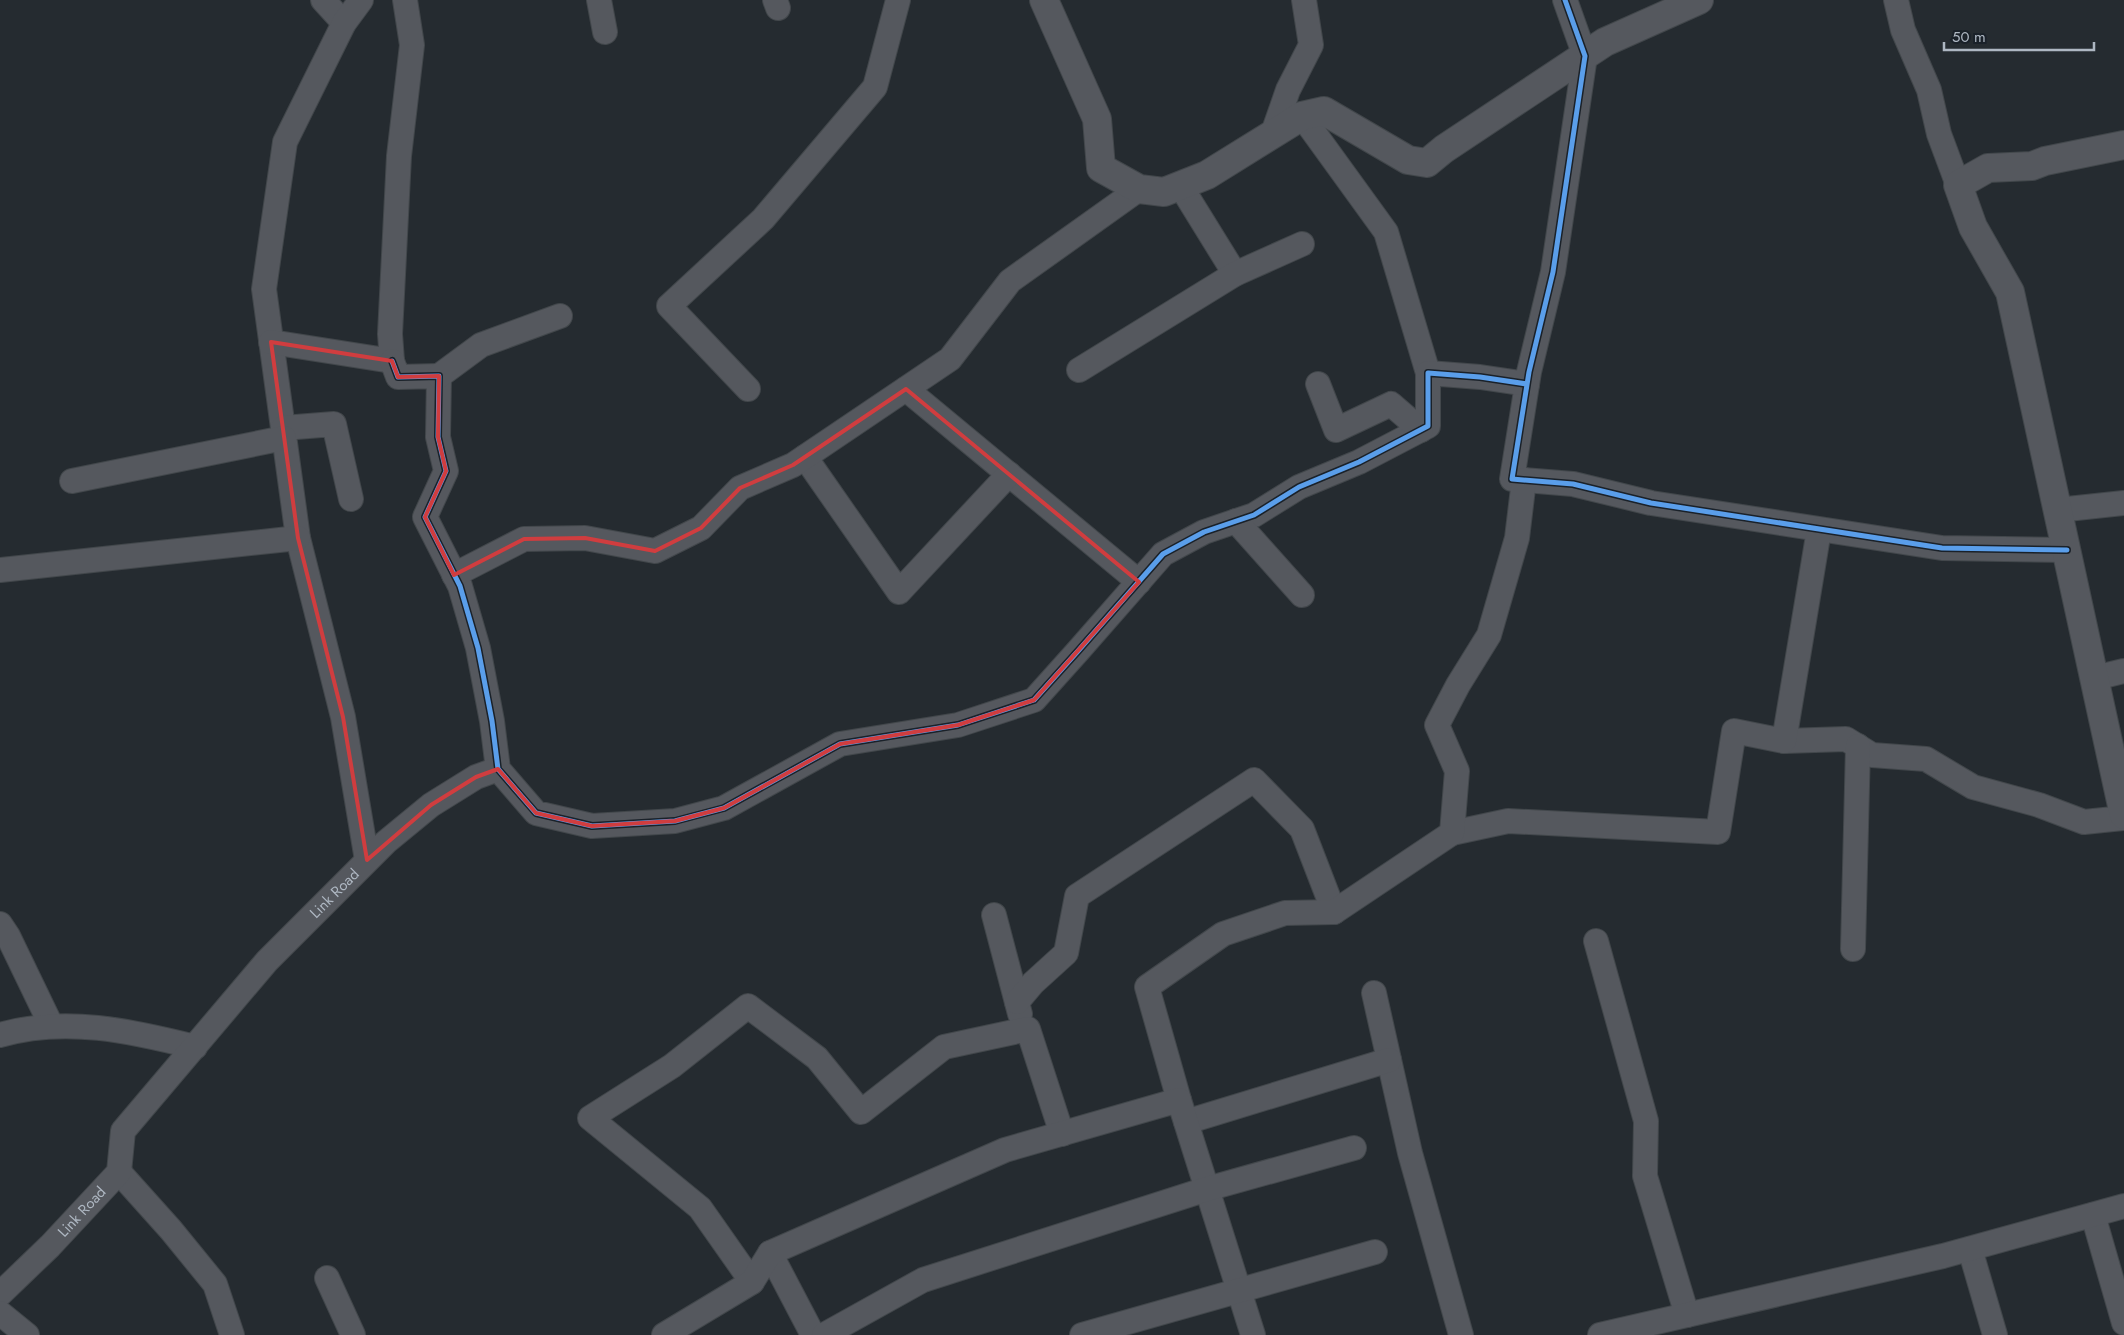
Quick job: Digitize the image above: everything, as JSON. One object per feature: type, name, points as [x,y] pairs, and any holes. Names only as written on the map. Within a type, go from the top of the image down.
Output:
[{"type":"street","points":[[322,0],[344,23]]},
{"type":"street","points":[[361,0],[344,23],[285,142],[264,289],[298,538],[343,717],[367,860]]},
{"type":"street","points":[[405,0],[412,45],[399,156],[390,334],[392,361],[398,377],[439,376],[481,345],[560,316]]},
{"type":"street","points":[[599,0],[605,32]]},
{"type":"street","points":[[748,389],[669,306],[763,219],[875,87],[898,0]]},
{"type":"street","points":[[1044,0],[1097,118],[1101,168],[1139,189],[1164,192],[1207,175],[1302,116],[1324,111],[1408,160],[1427,163],[1444,149],[1605,42],[1699,0]]},
{"type":"street","points":[[1273,133],[1288,90],[1310,45],[1304,0]]},
{"type":"street","points":[[1565,0],[1585,56],[1553,272],[1527,384],[1512,479],[1573,484],[1651,503],[1942,548],[2067,550]]},
{"type":"street","points":[[1253,1335],[1182,1111],[1148,987],[1223,934],[1285,912],[1334,912],[1452,833],[1508,822],[1718,832],[1734,731],[1784,740],[1846,738],[1872,755],[1926,759],[1973,787],[2040,805],[2084,822],[2124,817],[2010,292],[1973,227],[1939,134],[1929,90],[1903,30],[1896,0]]},
{"type":"street","points":[[439,376],[438,436],[446,471],[425,518],[460,586],[478,648],[492,721],[498,769],[536,813],[592,826],[675,821],[724,808],[840,744],[958,725],[1034,700],[1163,554],[1204,532],[1254,515],[1299,487],[1358,462],[1428,426],[1428,373],[1386,232],[1302,116]]},
{"type":"street","points":[[1958,185],[1988,168],[2032,166],[2124,145]]},
{"type":"street","points":[[1180,186],[1236,274]]},
{"type":"street","points":[[454,574],[524,539],[584,538],[655,551],[701,528],[740,488],[793,465],[950,359],[1010,281],[1139,189]]},
{"type":"street","points":[[1079,370],[1236,274],[1302,244]]},
{"type":"street","points":[[271,342],[392,361]]},
{"type":"street","points":[[1428,373],[1480,377],[1527,384]]},
{"type":"street","points":[[1318,384],[1336,430],[1391,404],[1421,430]]},
{"type":"street","points":[[906,389],[1139,582]]},
{"type":"street","points":[[72,481],[284,433],[334,424],[351,499]]},
{"type":"street","points":[[805,457],[899,592],[1009,474]]},
{"type":"street","points":[[1452,833],[1457,772],[1437,725],[1458,685],[1489,635],[1517,538],[1524,480]]},
{"type":"street","points":[[2058,510],[2124,503]]},
{"type":"street","points":[[1236,521],[1302,595]]},
{"type":"street","points":[[1784,740],[1819,530]]},
{"type":"street","points":[[0,570],[298,538]]},
{"type":"street","points":[[2095,678],[2124,671]]},
{"type":"street","points":[[1853,949],[1858,746]]},
{"type":"street","name":"Link Road","points":[[0,1294],[50,1246],[119,1172],[123,1131],[267,961],[386,842],[431,805],[476,777],[498,769]]},
{"type":"street","points":[[1017,1002],[1033,983],[1066,953],[1077,896],[1254,780],[1302,829],[1334,912]]},
{"type":"street","points":[[994,915],[1024,1030]]},
{"type":"street","points":[[0,924],[8,936],[52,1025]]},
{"type":"street","points":[[1596,941],[1646,1121],[1645,1176],[1687,1315]]},
{"type":"street","points":[[1374,993],[1410,1153],[1461,1335]]},
{"type":"street","points":[[752,1282],[700,1208],[590,1118],[672,1066],[748,1006],[817,1058],[861,1112],[944,1047],[1028,1029],[1062,1134]]},
{"type":"street","points":[[0,1035],[24,1028],[52,1025],[103,1027],[195,1047]]},
{"type":"street","points":[[664,1335],[752,1282],[770,1253],[1005,1150],[1062,1134],[1182,1111],[1389,1060]]},
{"type":"street","points":[[824,1335],[923,1280],[1207,1189],[1354,1148]]},
{"type":"street","points":[[119,1172],[171,1230],[214,1284],[232,1335]]},
{"type":"street","points":[[1600,1335],[1970,1249],[2124,1206]]},
{"type":"street","points":[[2093,1215],[2124,1323]]},
{"type":"street","points":[[1970,1249],[1995,1335]]},
{"type":"street","points":[[1082,1335],[1375,1252]]},
{"type":"street","points":[[770,1253],[813,1335]]},
{"type":"street","points":[[327,1278],[353,1335]]},
{"type":"street","points":[[0,1313],[27,1335]]},
{"type":"highlighted area","points":[[271,342],[392,361],[398,377],[439,376],[438,437],[446,471],[425,517],[454,575],[524,539],[585,538],[655,551],[701,528],[740,488],[793,465],[906,389],[1139,582],[1034,700],[958,725],[840,744],[724,808],[675,821],[592,826],[536,813],[498,769],[476,777],[431,805],[367,860],[343,717],[298,538]]},
{"type":"cycle path","points":[[1565,0],[1585,56],[1553,272],[1529,372],[1512,479],[1573,484],[1651,503],[1942,548],[2067,550]]},
{"type":"cycle path","points":[[392,361],[398,377],[439,376],[438,437],[446,471],[425,517],[460,586],[478,648],[492,721],[498,769],[536,813],[592,826],[675,821],[724,808],[840,744],[958,725],[1034,700],[1163,554],[1204,532],[1254,515],[1299,487],[1359,462],[1428,426],[1428,373],[1480,377],[1527,384]]}]
